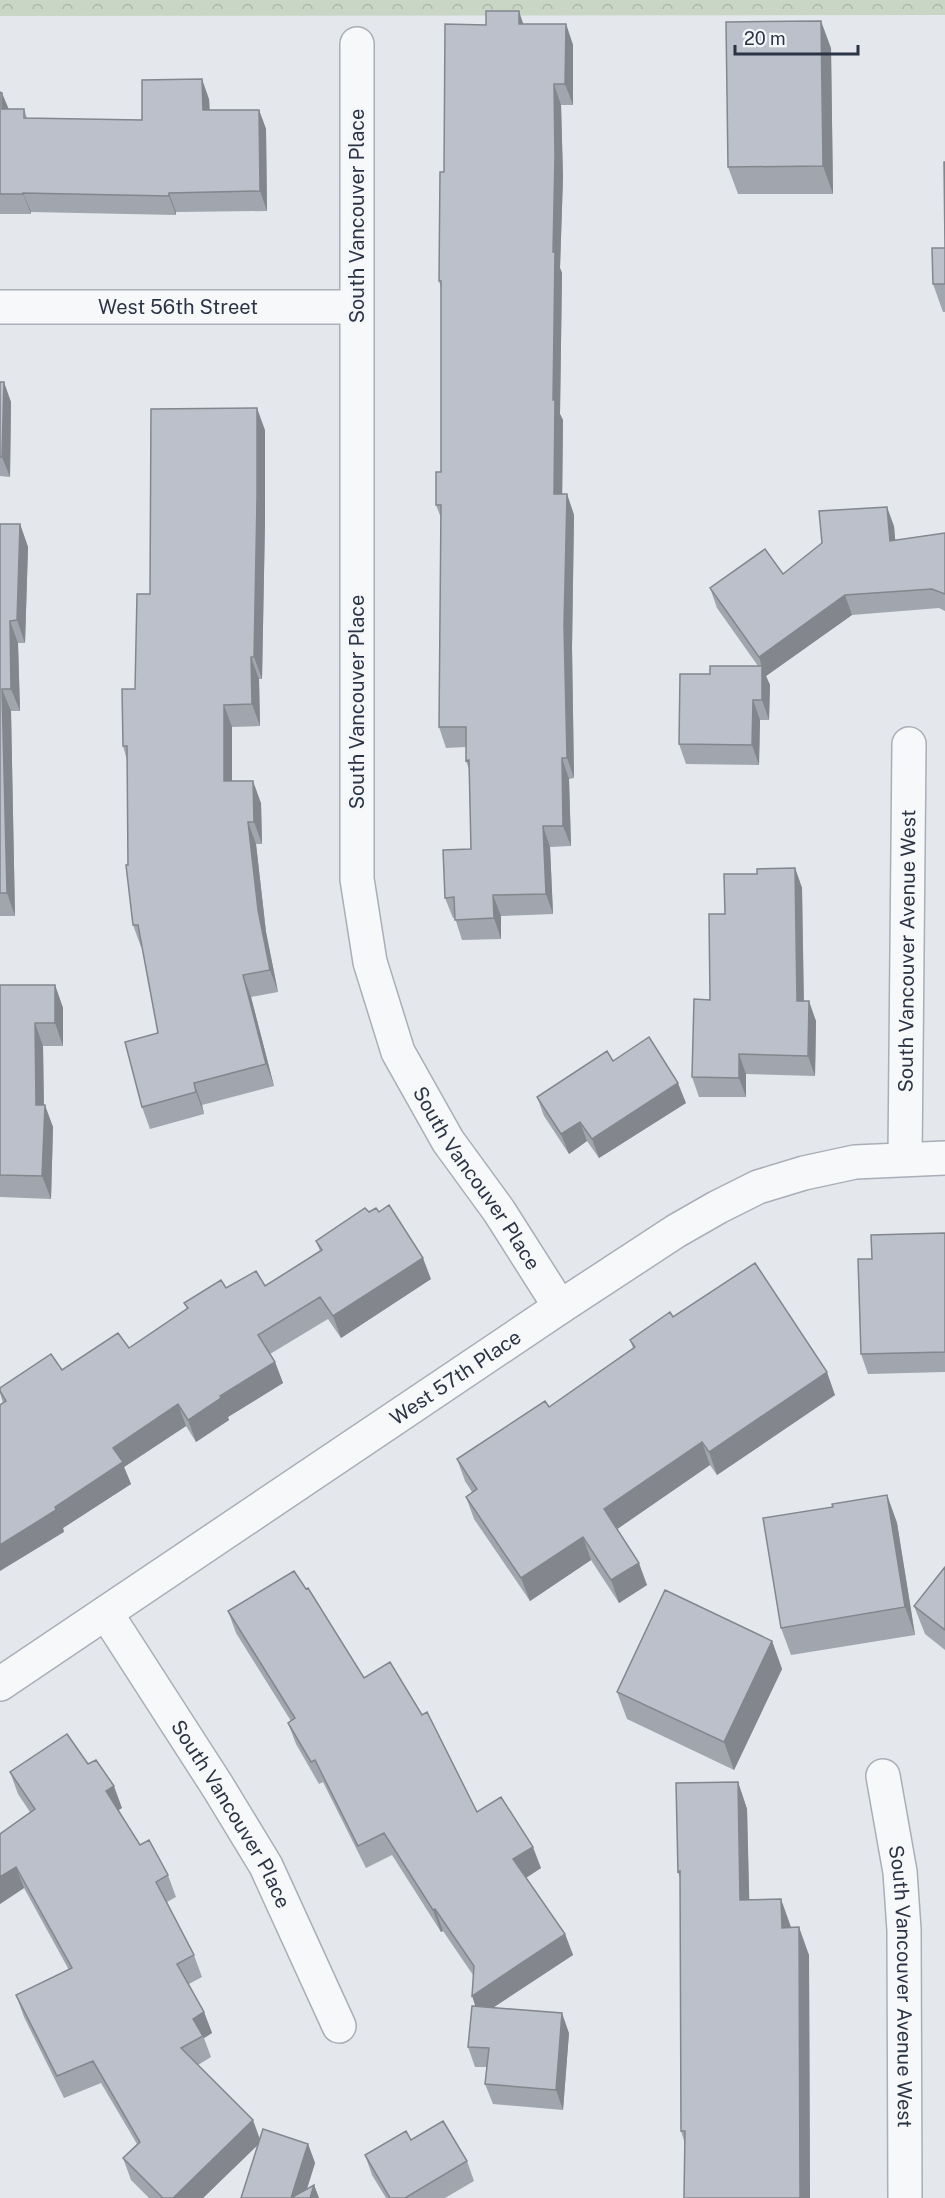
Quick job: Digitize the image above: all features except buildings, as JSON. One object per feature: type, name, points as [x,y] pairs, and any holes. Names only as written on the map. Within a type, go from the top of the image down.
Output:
[{"type":"street","name":"South Vancouver Place","points":[[357,44],[357,879],[370,962],[398,1052],[448,1141],[499,1212],[560,1307]]},
{"type":"street","name":"West 56th Street","points":[[0,307],[356,307]]},
{"type":"street","name":"South Vancouver Avenue West","points":[[905,1158],[909,744]]},
{"type":"street","name":"West 57th Place","points":[[0,1684],[560,1307],[676,1231],[718,1207],[758,1187],[804,1173],[855,1162],[945,1158]]},
{"type":"street","name":"South Vancouver Place","points":[[106,1613],[266,1866],[339,2026]]},
{"type":"street","name":"South Vancouver Avenue West","points":[[883,1776],[900,1872],[905,1941],[905,2198]]},
{"type":"green space","points":[[0,0],[945,0],[945,15],[0,16]]}]
